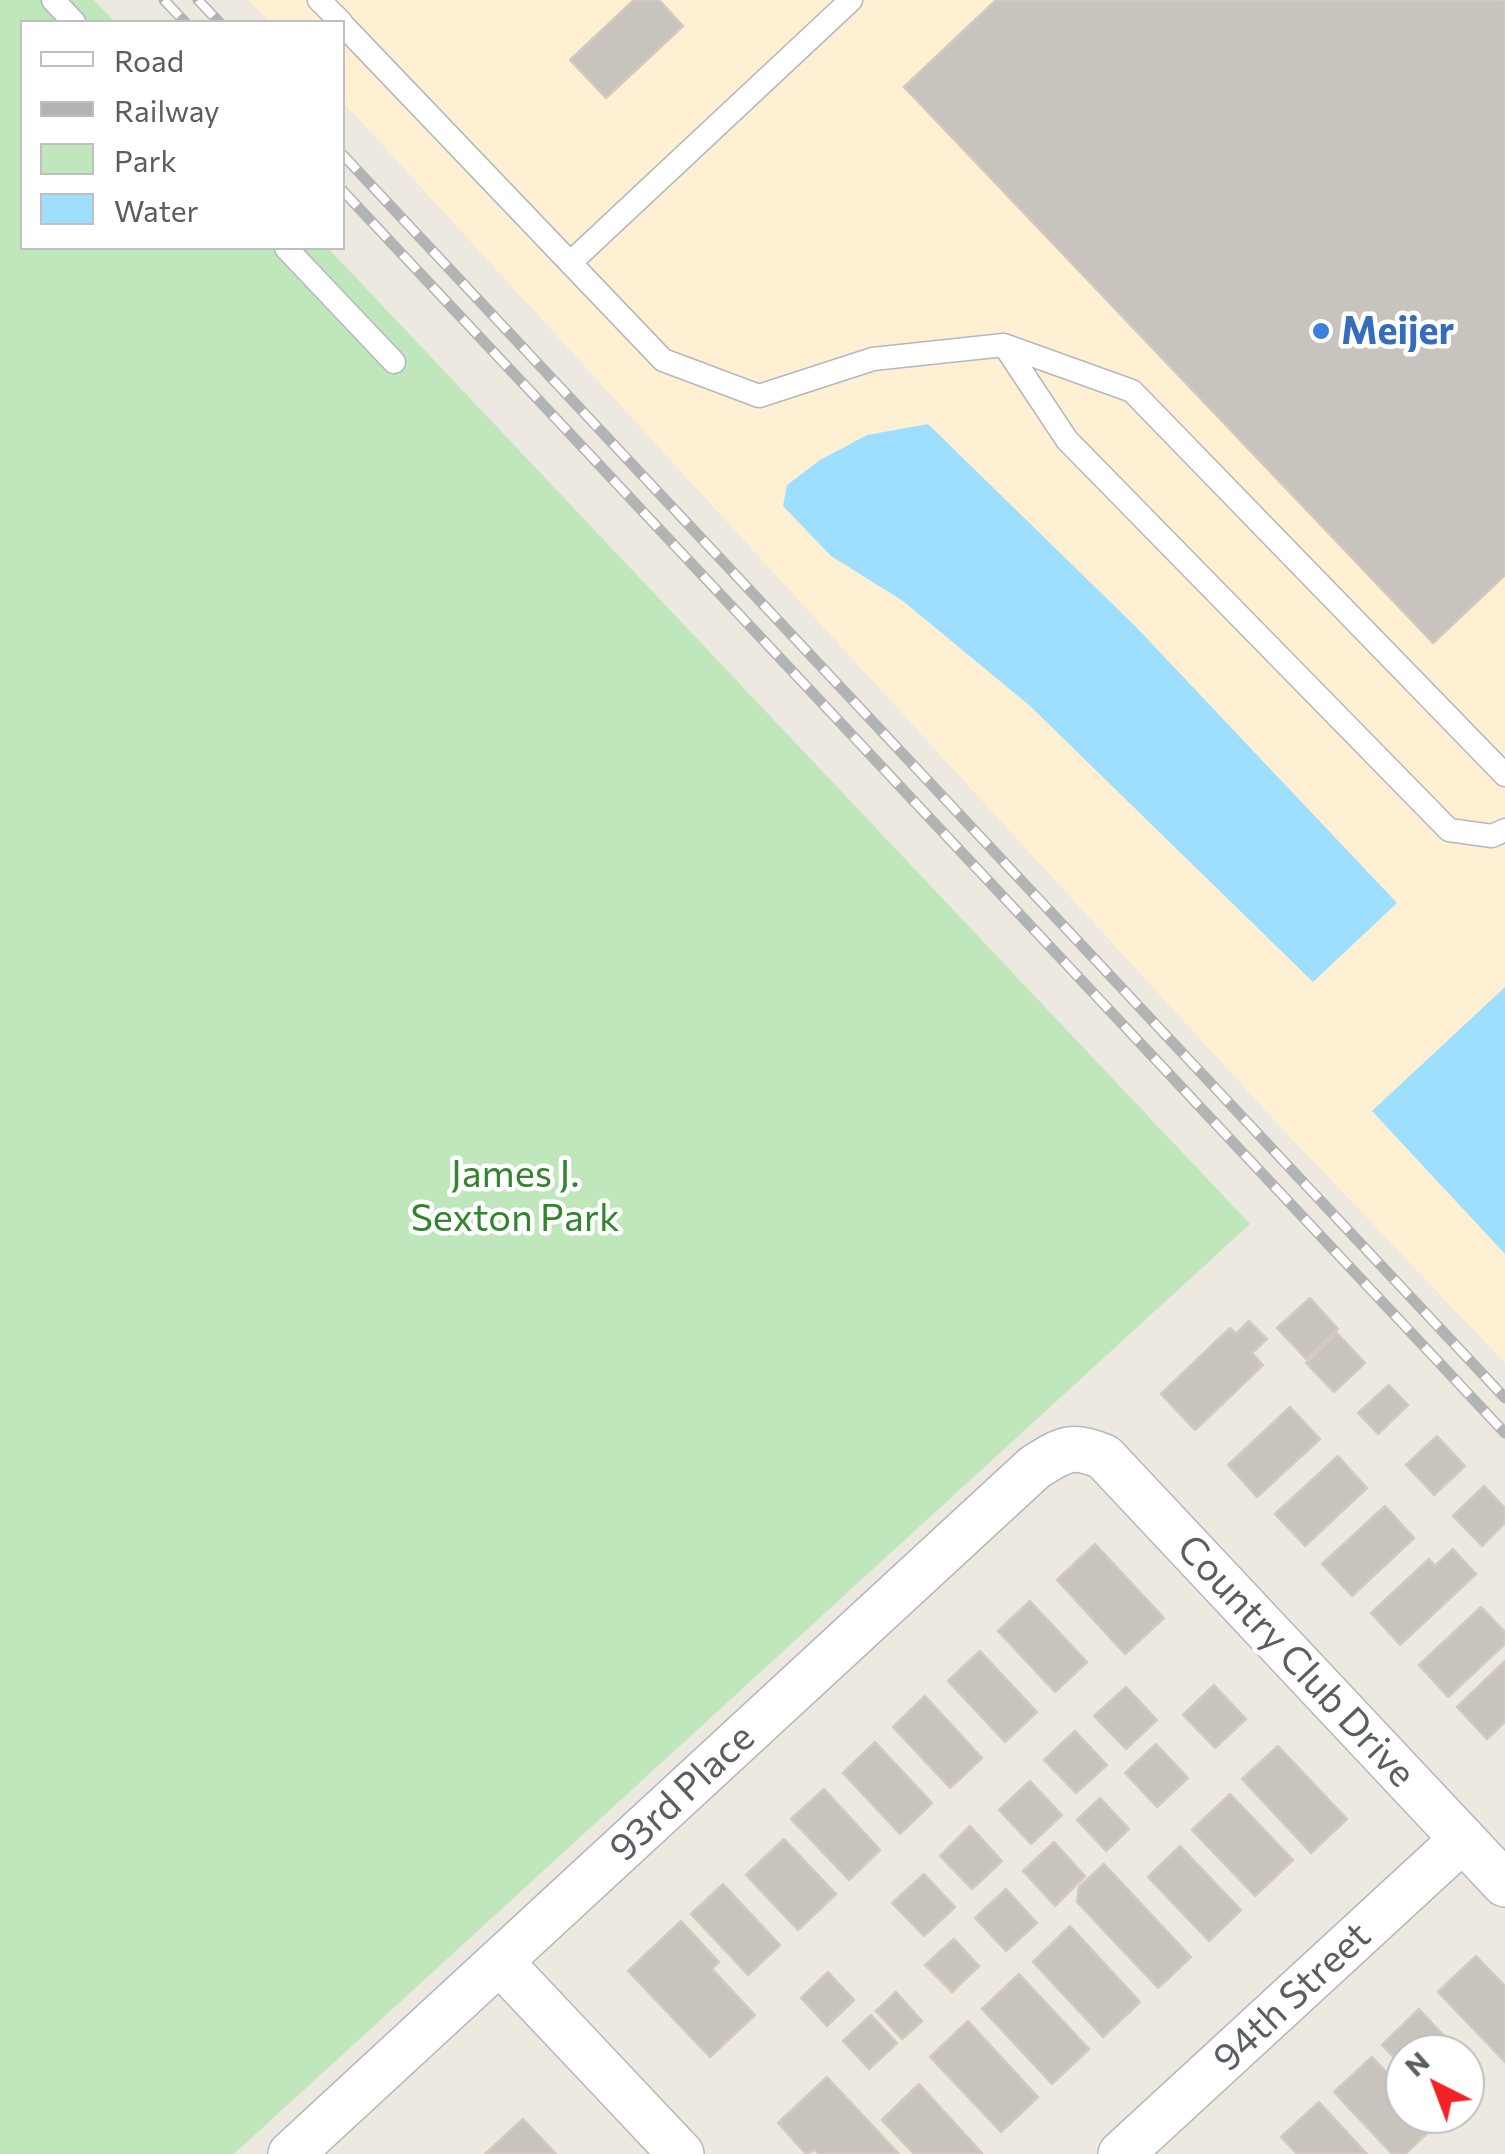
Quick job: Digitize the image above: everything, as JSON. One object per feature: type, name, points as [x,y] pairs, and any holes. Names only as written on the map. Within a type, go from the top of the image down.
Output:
[{"type":"street","name":"Country Club Drive","points":[[1082,1447],[1104,1458],[1126,1479],[1505,1884]]},
{"type":"street","name":"93rd Place","points":[[291,2154],[1035,1467],[1061,1451],[1082,1447]]},
{"type":"street","name":"94th Street","points":[[1120,2154],[1463,1839]]},
{"type":"street","points":[[500,1962],[681,2154]]},
{"type":"lane","points":[[53,0],[72,20]]},
{"type":"lane","points":[[320,0],[339,20]]},
{"type":"lane","points":[[570,262],[852,0]]},
{"type":"lane","points":[[345,26],[663,360],[759,396],[873,360],[1004,346],[1132,391],[1505,775]]},
{"type":"lane","points":[[288,250],[394,362]]},
{"type":"lane","points":[[1004,346],[1067,440],[1449,830],[1492,836],[1505,830]]},
{"type":"shaded area","points":[[249,0],[1505,0],[1505,1363],[1276,1122],[345,104],[345,20],[268,20]]},
{"type":"green space","name":"James J. Sexton Park","points":[[0,0],[94,0],[113,20],[20,20],[20,250],[330,250],[1250,1224],[234,2154],[0,2154]]},
{"type":"water","points":[[928,424],[1136,627],[1397,903],[1313,982],[1030,706],[903,601],[831,556],[783,506],[787,485],[820,460],[867,435]]},
{"type":"water","points":[[1505,987],[1505,1254],[1372,1111]]},
{"type":"building","points":[[634,0],[659,0],[683,26],[606,98],[570,60]]},
{"type":"building","name":"Meijer","points":[[996,0],[1505,0],[1505,575],[1433,643],[904,87]]},
{"type":"building","points":[[1310,1298],[1338,1329],[1306,1359],[1277,1328]]},
{"type":"building","points":[[1249,1321],[1267,1339],[1252,1353],[1263,1365],[1195,1430],[1161,1394],[1230,1328],[1236,1334]]},
{"type":"building","points":[[1337,1333],[1365,1363],[1334,1392],[1306,1363]]},
{"type":"building","points":[[1389,1385],[1408,1405],[1378,1434],[1358,1413]]},
{"type":"building","points":[[1290,1407],[1320,1439],[1257,1497],[1228,1465]]},
{"type":"building","points":[[1437,1436],[1465,1466],[1434,1495],[1406,1465]]},
{"type":"building","points":[[1338,1456],[1367,1488],[1305,1546],[1275,1514]]},
{"type":"building","points":[[1484,1486],[1505,1508],[1505,1523],[1482,1546],[1453,1516]]},
{"type":"building","points":[[1385,1506],[1414,1538],[1352,1596],[1322,1564]]},
{"type":"building","points":[[1095,1544],[1164,1618],[1125,1654],[1057,1580]]},
{"type":"building","points":[[1453,1549],[1476,1574],[1400,1645],[1371,1613],[1429,1559],[1435,1566]]},
{"type":"building","points":[[1030,1601],[1087,1662],[1055,1692],[998,1631]]},
{"type":"building","points":[[1481,1607],[1505,1632],[1505,1644],[1448,1697],[1419,1665]]},
{"type":"building","points":[[980,1651],[1037,1712],[1005,1742],[948,1681]]},
{"type":"building","points":[[1505,1661],[1505,1722],[1487,1739],[1457,1707]]},
{"type":"building","points":[[1214,1685],[1246,1719],[1215,1748],[1183,1715]]},
{"type":"building","points":[[1126,1687],[1157,1720],[1126,1749],[1094,1716]]},
{"type":"building","points":[[925,1696],[982,1758],[950,1788],[893,1727]]},
{"type":"building","points":[[1075,1731],[1107,1765],[1076,1793],[1044,1760]]},
{"type":"building","points":[[875,1742],[932,1803],[900,1834],[843,1773]]},
{"type":"building","points":[[1156,1744],[1188,1778],[1157,1807],[1125,1773]]},
{"type":"building","points":[[1278,1746],[1347,1819],[1311,1853],[1242,1779]]},
{"type":"building","points":[[1030,1781],[1062,1815],[1031,1844],[999,1810]]},
{"type":"building","points":[[824,1789],[880,1850],[849,1880],[791,1819]]},
{"type":"building","points":[[1230,1794],[1293,1860],[1255,1896],[1192,1830]]},
{"type":"building","points":[[1100,1798],[1129,1829],[1106,1851],[1077,1820]]},
{"type":"building","points":[[970,1826],[1002,1861],[972,1889],[940,1856]]},
{"type":"building","points":[[784,1839],[836,1894],[798,1930],[746,1875]]},
{"type":"building","points":[[1054,1842],[1085,1876],[1055,1906],[1023,1871]]},
{"type":"building","points":[[1180,1846],[1241,1910],[1209,1941],[1148,1877]]},
{"type":"building","points":[[1104,1864],[1191,1957],[1158,1988],[1077,1902],[1079,1887]]},
{"type":"building","points":[[924,1874],[955,1907],[924,1936],[892,1903]]},
{"type":"building","points":[[723,1884],[780,1945],[748,1975],[691,1914]]},
{"type":"building","points":[[1006,1889],[1037,1923],[1006,1951],[975,1918]]},
{"type":"building","points":[[681,1921],[719,1962],[712,1969],[755,2015],[710,2057],[628,1971]]},
{"type":"building","points":[[1070,1926],[1140,2002],[1103,2037],[1033,1962]]},
{"type":"building","points":[[954,1939],[979,1966],[952,1992],[925,1965]]},
{"type":"building","points":[[1476,1956],[1505,1986],[1505,2062],[1485,2041],[1485,2034],[1478,2034],[1438,1992]]},
{"type":"building","points":[[828,1972],[854,2000],[827,2026],[801,1998]]},
{"type":"building","points":[[1019,1974],[1089,2049],[1052,2084],[982,2009]]},
{"type":"building","points":[[896,1992],[922,2021],[902,2039],[876,2011]]},
{"type":"building","points":[[1419,2009],[1442,2034],[1393,2034]]},
{"type":"building","points":[[871,2015],[897,2043],[869,2069],[843,2041]]},
{"type":"building","points":[[968,2021],[1038,2097],[1001,2132],[930,2057]]},
{"type":"building","points":[[1372,2057],[1385,2071],[1385,2134],[1426,2134],[1405,2154],[1392,2154],[1334,2092]]},
{"type":"building","points":[[827,2077],[899,2154],[819,2154],[815,2150],[806,2154],[778,2123]]},
{"type":"building","points":[[919,2084],[981,2154],[914,2154],[882,2120]]},
{"type":"building","points":[[1319,2102],[1367,2154],[1297,2154],[1281,2137]]},
{"type":"building","points":[[523,2119],[556,2154],[485,2154]]},
{"type":"railway","points":[[164,0],[183,20]]},
{"type":"railway","points":[[198,0],[217,20]]},
{"type":"railway","points":[[345,157],[1505,1398]]},
{"type":"railway","points":[[345,193],[1505,1433]]},
{"type":"place","name":"Meijer","points":[[1321,331]]}]
